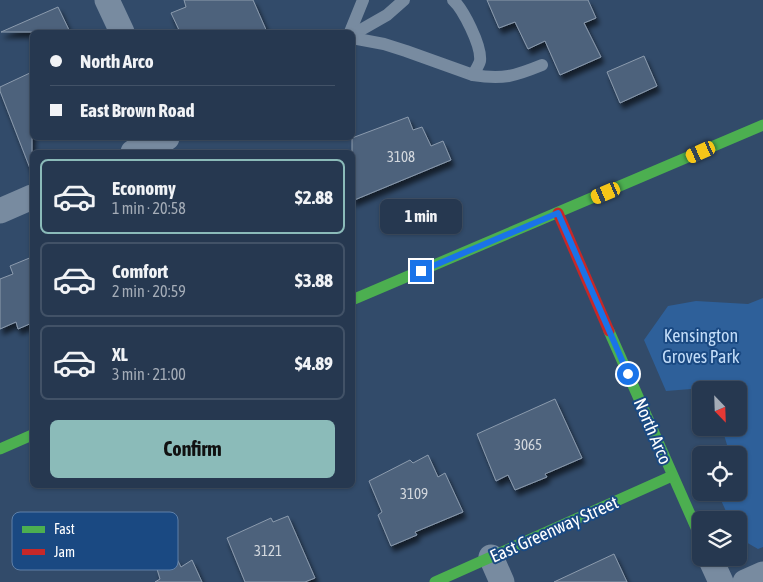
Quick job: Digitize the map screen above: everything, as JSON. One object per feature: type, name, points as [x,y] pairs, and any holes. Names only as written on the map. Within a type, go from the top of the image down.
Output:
[{"type":"street","points":[[107,0],[121,30]]},
{"type":"street","points":[[355,299],[763,125]]},
{"type":"street","points":[[138,150],[162,140]]},
{"type":"street","points":[[0,211],[30,198]]},
{"type":"street","name":"North Arco","points":[[558,213],[692,519]]},
{"type":"street","points":[[0,449],[30,436]]},
{"type":"street","name":"East Greenway Street","points":[[435,582],[672,476]]},
{"type":"street","points":[[491,557],[502,582]]},
{"type":"street","points":[[714,566],[722,582]]},
{"type":"street","points":[[745,582],[763,574]]},
{"type":"lane","points":[[354,30],[363,0]]},
{"type":"lane","points":[[355,33],[387,15],[404,0]]},
{"type":"lane","points":[[453,0],[458,4],[479,52],[480,61],[473,75]]},
{"type":"lane","points":[[355,36],[406,51],[473,75],[492,79],[514,76],[542,65]]},
{"type":"green space","name":"Kensington Groves Park","points":[[763,298],[763,547],[758,549],[747,543],[747,511],[726,511],[721,501],[747,501],[747,446],[727,446],[724,436],[748,436],[748,381],[692,381],[692,390],[666,391],[644,340],[668,306],[696,301],[748,304]]},
{"type":"building","points":[[184,0],[253,0],[266,30],[179,30],[171,13],[186,7]]},
{"type":"building","points":[[487,0],[588,0],[596,18],[584,23],[601,57],[560,75],[545,41],[528,49],[515,22],[499,28]]},
{"type":"building","points":[[58,7],[69,30],[30,30],[30,32],[1,32]]},
{"type":"building","points":[[644,56],[657,86],[620,103],[607,72]]},
{"type":"building","points":[[30,73],[30,140],[32,140],[32,150],[30,150],[30,168],[0,91],[0,87]]},
{"type":"building","points":[[408,117],[413,130],[422,127],[431,146],[443,141],[451,160],[355,200],[355,150],[352,150],[352,140],[355,140],[355,137]]},
{"type":"building","points":[[30,258],[30,324],[18,329],[16,322],[0,329],[0,279],[13,274],[10,266]]},
{"type":"building","points":[[555,399],[582,458],[545,474],[547,477],[515,490],[508,475],[496,481],[477,434]]},
{"type":"building","points":[[428,455],[438,477],[445,473],[463,512],[415,532],[417,535],[391,546],[378,515],[382,512],[369,481],[410,460],[413,463]]},
{"type":"building","points":[[288,516],[315,578],[305,582],[245,582],[227,538],[271,518],[273,522]]},
{"type":"building","points":[[614,554],[627,582],[554,582]]},
{"type":"building","points":[[192,560],[202,582],[155,582],[160,579],[157,570],[178,570],[178,561],[181,567]]},
{"type":"traffic: fast","points":[[355,299],[763,125]]},
{"type":"traffic: fast","points":[[609,331],[692,519]]},
{"type":"traffic: fast","points":[[0,449],[30,436]]},
{"type":"traffic: fast","points":[[435,582],[672,476]]},
{"type":"traffic: jam","points":[[558,213],[609,331]]},
{"type":"route","points":[[421,271],[558,213],[628,374]]}]
